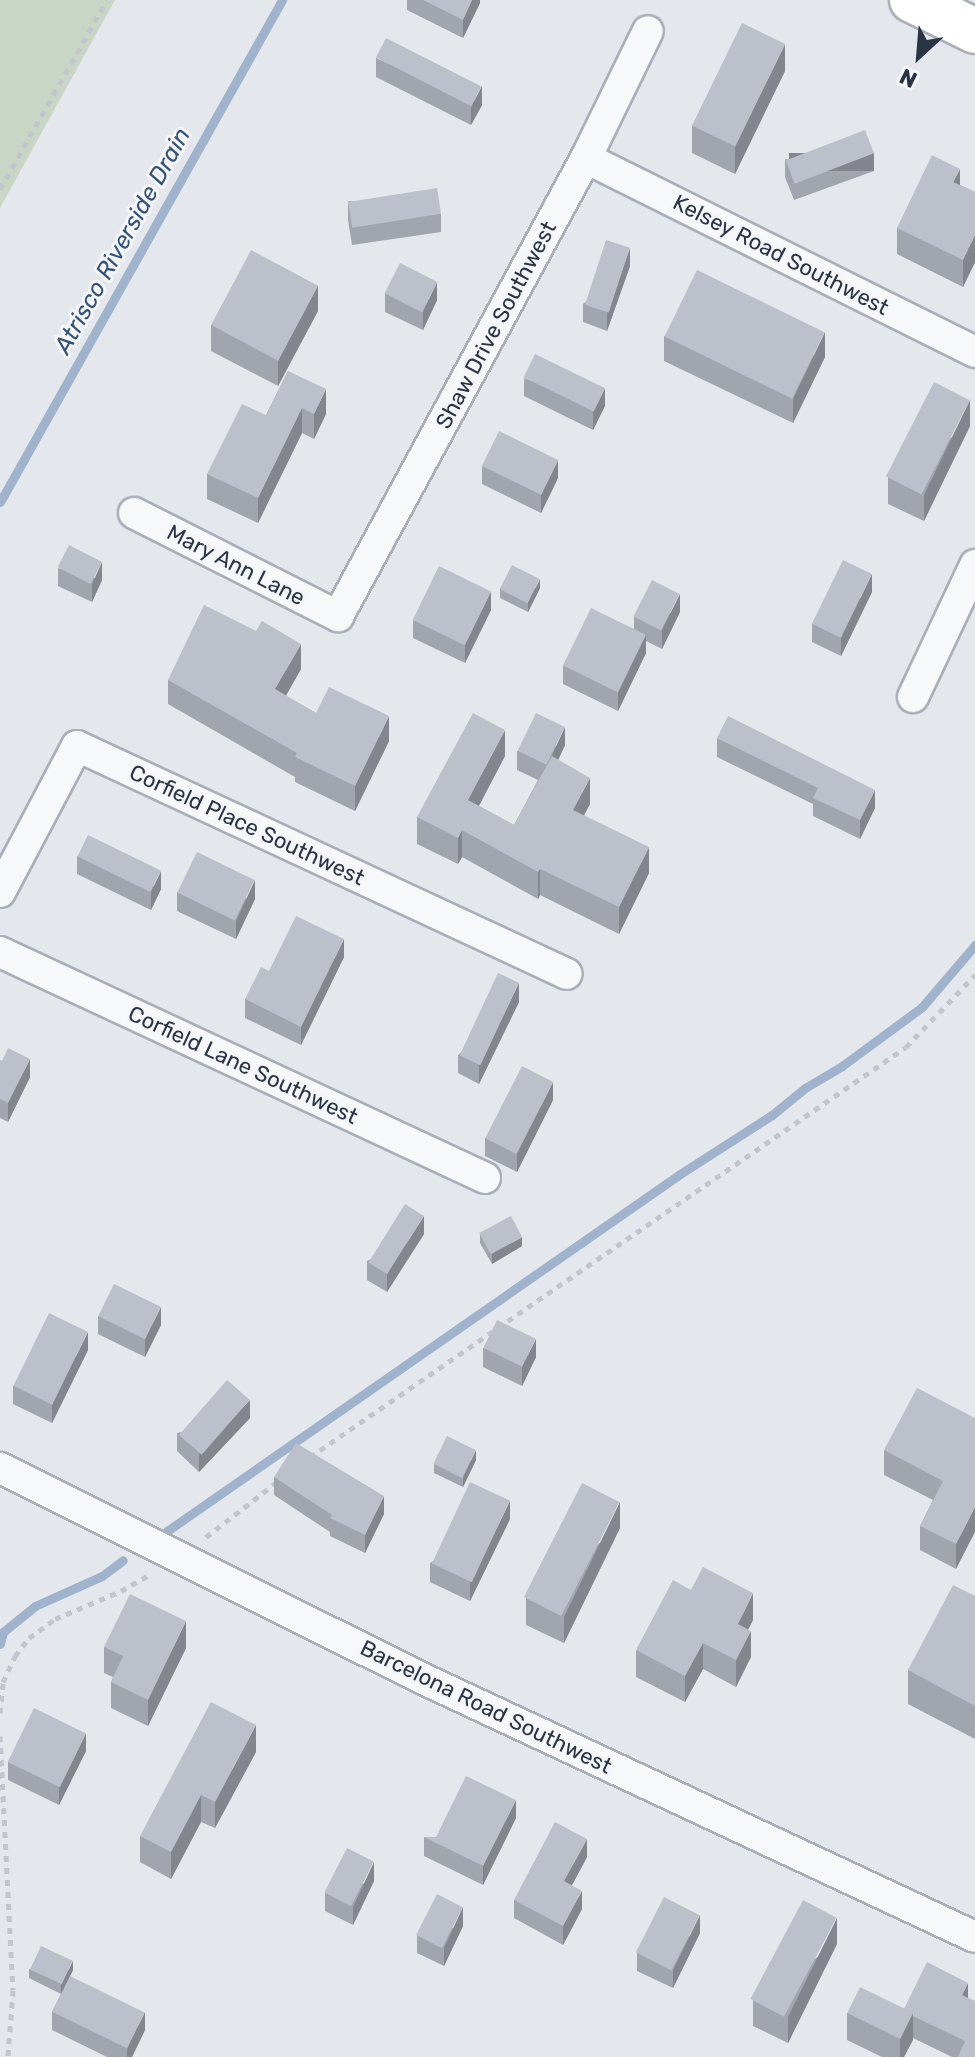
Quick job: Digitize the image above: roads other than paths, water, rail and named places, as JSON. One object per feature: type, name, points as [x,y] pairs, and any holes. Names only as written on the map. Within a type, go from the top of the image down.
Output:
[{"type":"main road","points":[[912,0],[975,31]]},
{"type":"street","name":"Shaw Drive Southwest","points":[[338,616],[586,158],[648,31]]},
{"type":"street","name":"Kelsey Road Southwest","points":[[586,158],[975,352]]},
{"type":"street","name":"Mary Ann Lane","points":[[134,513],[338,616]]},
{"type":"street","points":[[913,697],[975,565]]},
{"type":"street","name":"Corfield Place Southwest","points":[[0,892],[77,746],[567,974]]},
{"type":"street","name":"Corfield Lane Southwest","points":[[0,952],[485,1178]]},
{"type":"street","name":"Barcelona Road Southwest","points":[[0,1468],[432,1683],[975,1937]]},
{"type":"waterway","name":"Atrisco Riverside Drain","points":[[0,502],[282,0]]},
{"type":"waterway","points":[[167,1531],[680,1174],[842,1066],[922,1007],[975,945]]},
{"type":"waterway","points":[[0,1644],[3,1632],[35,1606],[102,1576],[123,1560]]}]
